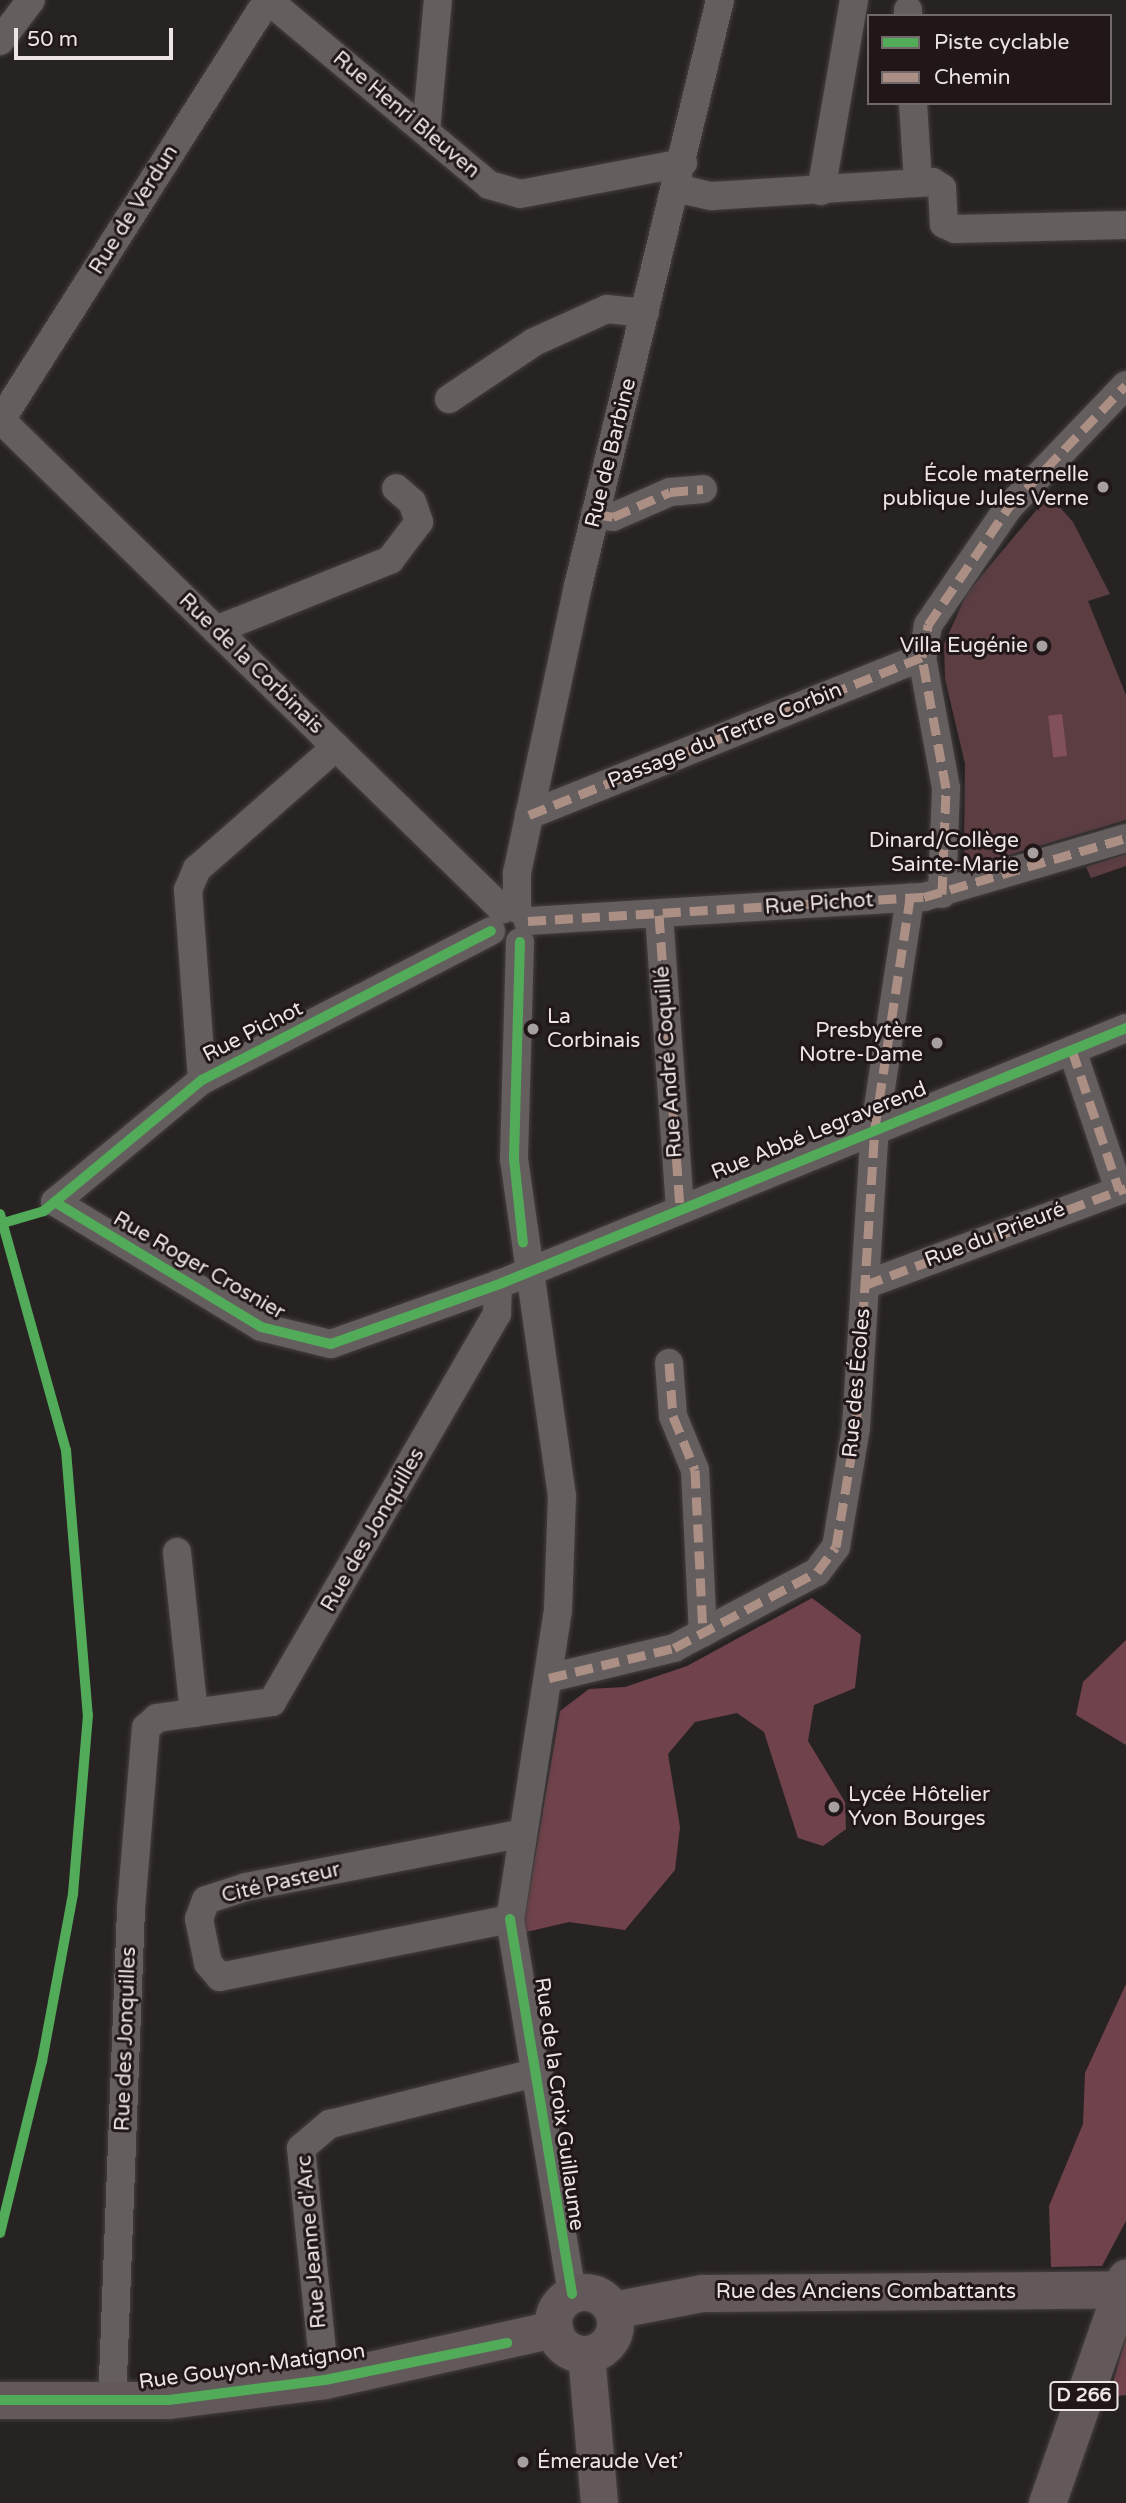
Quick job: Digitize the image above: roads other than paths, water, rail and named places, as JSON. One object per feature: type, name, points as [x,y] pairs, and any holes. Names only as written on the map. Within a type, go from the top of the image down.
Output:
[{"type":"main road","name":"Rue des Anciens Combattants","points":[[613,2310],[702,2293],[1123,2283]]},
{"type":"main road","name":"D 266","points":[[1047,2503],[1123,2283]]},
{"type":"main road","points":[[591,2292],[613,2310],[611,2339],[586,2354],[562,2345],[554,2329],[557,2309],[572,2294],[591,2292]]},
{"type":"main road","name":"Rue Gouyon-Matignon","points":[[0,2400],[112,2404],[325,2380],[554,2329]]},
{"type":"main road","points":[[586,2354],[599,2503]]},
{"type":"street","points":[[0,41],[31,0]]},
{"type":"street","name":"Rue Henri Bleuven","points":[[268,0],[489,185],[520,194],[680,175]]},
{"type":"street","name":"Rue de Verdun","points":[[1,419],[268,0]]},
{"type":"street","points":[[426,131],[438,0]]},
{"type":"street","name":"Rue de Barbine","points":[[511,922],[529,815],[596,514],[680,175],[720,0]]},
{"type":"street","points":[[821,191],[858,34],[853,0]]},
{"type":"street","points":[[913,105],[918,183]]},
{"type":"street","points":[[680,175],[712,196],[918,183],[942,188],[948,227],[1126,225]]},
{"type":"street","points":[[449,399],[534,342],[607,309],[645,313]]},
{"type":"street","points":[[942,894],[946,788],[922,657],[933,610],[1008,508],[1126,385]]},
{"type":"street","name":"Rue de la Corbinais","points":[[1,419],[511,922]]},
{"type":"street","points":[[216,630],[390,561],[419,522],[412,502],[396,488]]},
{"type":"street","points":[[596,514],[613,517],[670,492],[703,489]]},
{"type":"street","name":"Passage du Tertre Corbin","points":[[529,815],[922,657]]},
{"type":"street","points":[[202,1080],[188,890],[197,869],[336,747]]},
{"type":"street","name":"Rue Pichot","points":[[55,1202],[202,1080],[511,922],[659,915],[942,894],[1126,838]]},
{"type":"street","name":"Rue des Écoles","points":[[549,1678],[647,1658],[703,1633],[817,1572],[836,1547],[856,1427],[876,1127],[910,898]]},
{"type":"street","name":"Rue André Coquillé","points":[[659,915],[680,1209]]},
{"type":"street","name":"Rue de la Croix Guillaume","points":[[511,922],[514,1159],[527,1271],[562,1495],[549,1678],[510,1919],[539,2072],[572,2294]]},
{"type":"street","name":"Rue Abbé Legraverend","points":[[527,1271],[876,1127],[1126,1028]]},
{"type":"street","points":[[1072,1050],[1122,1189]]},
{"type":"street","name":"Rue du Prieuré","points":[[865,1285],[1122,1189]]},
{"type":"street","name":"Rue Roger Crosnier","points":[[55,1202],[261,1327],[309,1343],[353,1340],[527,1271]]},
{"type":"street","name":"Rue des Jonquilles","points":[[112,2404],[141,1743],[158,1718],[272,1702],[497,1314],[498,1284]]},
{"type":"street","points":[[669,1363],[673,1416],[695,1470],[703,1633]]},
{"type":"street","points":[[177,1552],[194,1713]]},
{"type":"street","name":"Cité Pasteur","points":[[510,1919],[220,1977],[208,1963],[199,1919],[206,1900],[246,1887],[523,1833]]},
{"type":"street","name":"Rue Jeanne d'Arc","points":[[325,2380],[301,2148],[330,2124],[539,2072]]},
{"type":"place","name":"École maternelle publique Jules Verne","points":[[1103,487]]},
{"type":"place","name":"Villa Eugénie","points":[[1042,646]]},
{"type":"place","name":"Dinard/Collège Sainte-Marie","points":[[1033,853]]},
{"type":"place","name":"La Corbinais","points":[[533,1029]]},
{"type":"place","name":"Presbytère Notre-Dame","points":[[937,1043]]},
{"type":"place","name":"Lycée Hôtelier Yvon Bourges","points":[[834,1807]]},
{"type":"place","name":"Émeraude Vet’","points":[[523,2462]]}]
